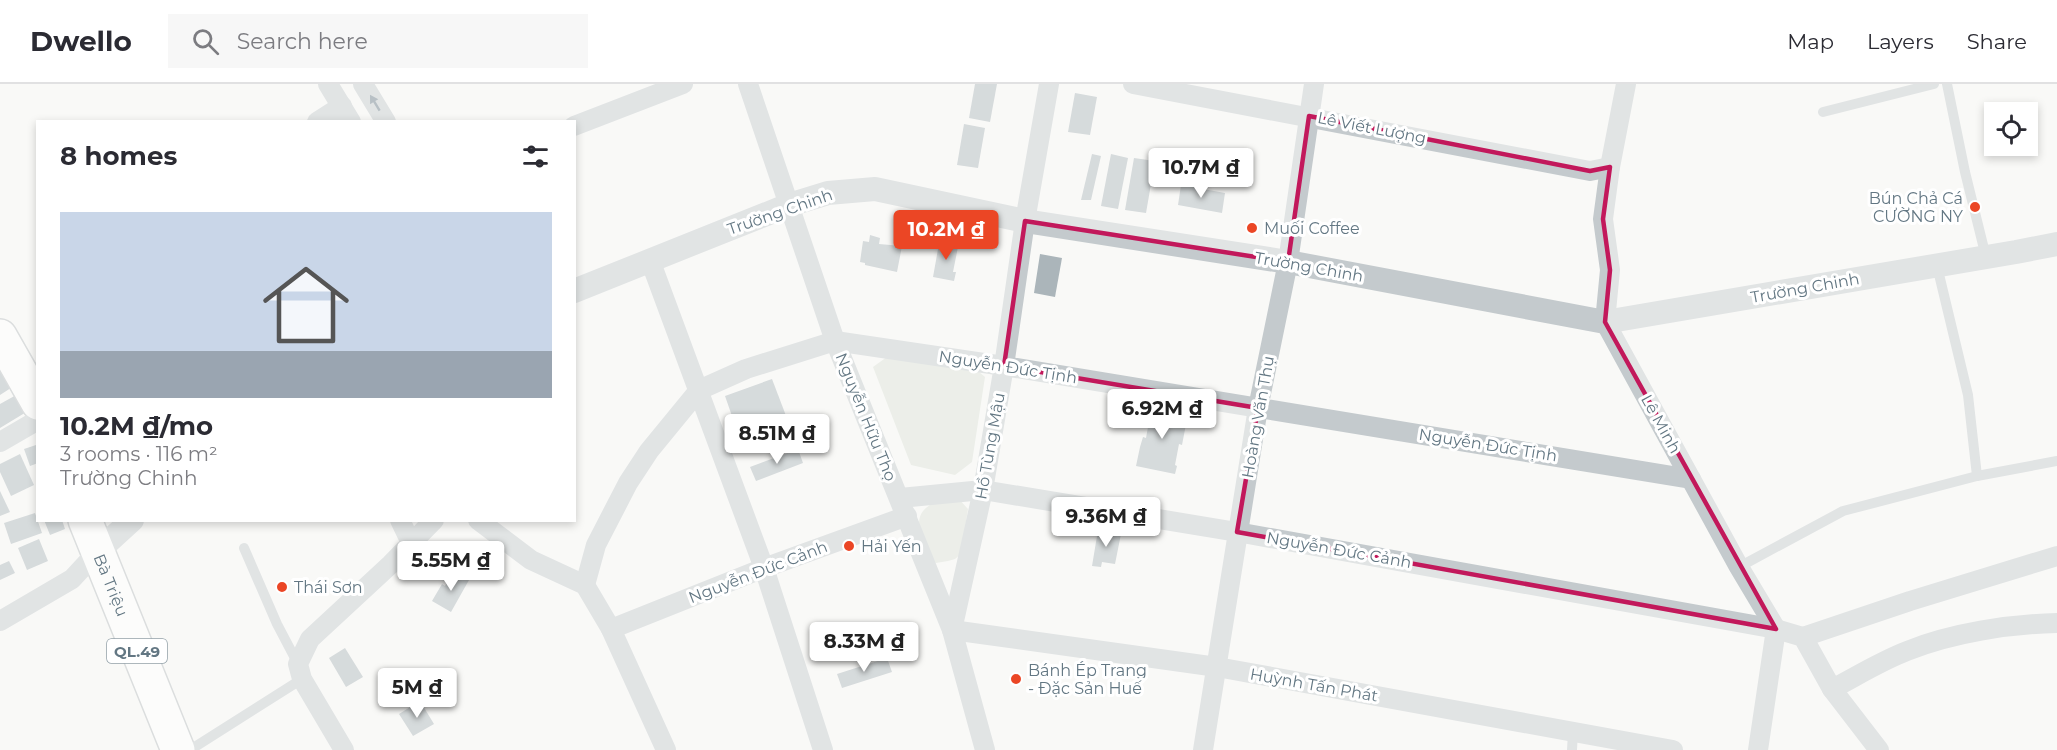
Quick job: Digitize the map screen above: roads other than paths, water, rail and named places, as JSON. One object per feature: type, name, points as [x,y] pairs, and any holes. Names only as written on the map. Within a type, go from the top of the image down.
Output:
[{"type":"highway","points":[[0,336],[36,399]]},
{"type":"highway","name":"Bà Triệu","points":[[86,522],[178,750]]},
{"type":"street","points":[[324,120],[347,114],[328,84]]},
{"type":"street","points":[[363,84],[385,120]]},
{"type":"street","points":[[576,125],[683,84]]},
{"type":"street","name":"Nguyễn Hữu Thọ","points":[[748,84],[835,341],[952,630],[985,750]]},
{"type":"street","name":"Hồ Tùng Mậu","points":[[952,630],[983,490],[1049,84]]},
{"type":"street","name":"Lê Viết Lượng","points":[[1133,84],[1590,171],[1610,167]]},
{"type":"street","name":"Hoàng Văn Thụ","points":[[1203,750],[1258,408],[1288,262],[1314,84]]},
{"type":"street","points":[[1605,322],[1610,270],[1603,219],[1610,167],[1626,84]]},
{"type":"street","name":"Trường Chinh","points":[[576,290],[789,205],[828,193],[875,189],[1025,221],[1288,262],[1605,322],[2057,244]]},
{"type":"street","points":[[650,260],[764,568],[823,750]]},
{"type":"street","name":"Lê Minh","points":[[1605,322],[1739,567],[1776,628]]},
{"type":"street","name":"Nguyễn Đức Tịnh","points":[[585,585],[596,545],[628,483],[649,451],[699,390],[746,369],[835,341],[1004,366],[1691,479]]},
{"type":"street","points":[[0,442],[36,421]]},
{"type":"street","name":"Nguyễn Đức Cảnh","points":[[611,629],[764,568],[903,507],[983,490],[1237,532],[1776,628],[1803,637]]},
{"type":"street","points":[[0,621],[72,579],[130,522]]},
{"type":"street","points":[[401,522],[411,543]]},
{"type":"street","points":[[345,750],[300,672],[310,639],[432,522]]},
{"type":"street","points":[[481,522],[531,560],[585,585],[611,629],[666,750]]},
{"type":"street","points":[[1879,750],[1832,689],[1803,637],[2057,556]]},
{"type":"street","points":[[1832,689],[1904,651],[1933,641],[2024,624],[2057,623]]},
{"type":"street","points":[[1758,750],[1776,628]]},
{"type":"street","name":"Huỳnh Tấn Phát","points":[[952,630],[1217,667],[1573,741],[1673,750]]},
{"type":"lane","points":[[1823,112],[1893,89],[1934,84]]},
{"type":"lane","points":[[1947,84],[1986,258]]},
{"type":"lane","points":[[1937,266],[1968,395],[1977,476]]},
{"type":"lane","points":[[1739,567],[1843,511],[1977,476],[2057,461]]},
{"type":"lane","points":[[189,750],[300,672],[244,548]]},
{"type":"place","name":"Bún Chả Cá CƯỜNG NY","points":[[1975,207]]},
{"type":"place","name":"Muối Coffee","points":[[1252,228]]},
{"type":"place","name":"Hải Yến","points":[[849,546]]},
{"type":"place","name":"Thái Sơn","points":[[282,587]]},
{"type":"place","name":"Bánh Ép Trang - Đặc Sản Huế","points":[[1016,679]]}]
